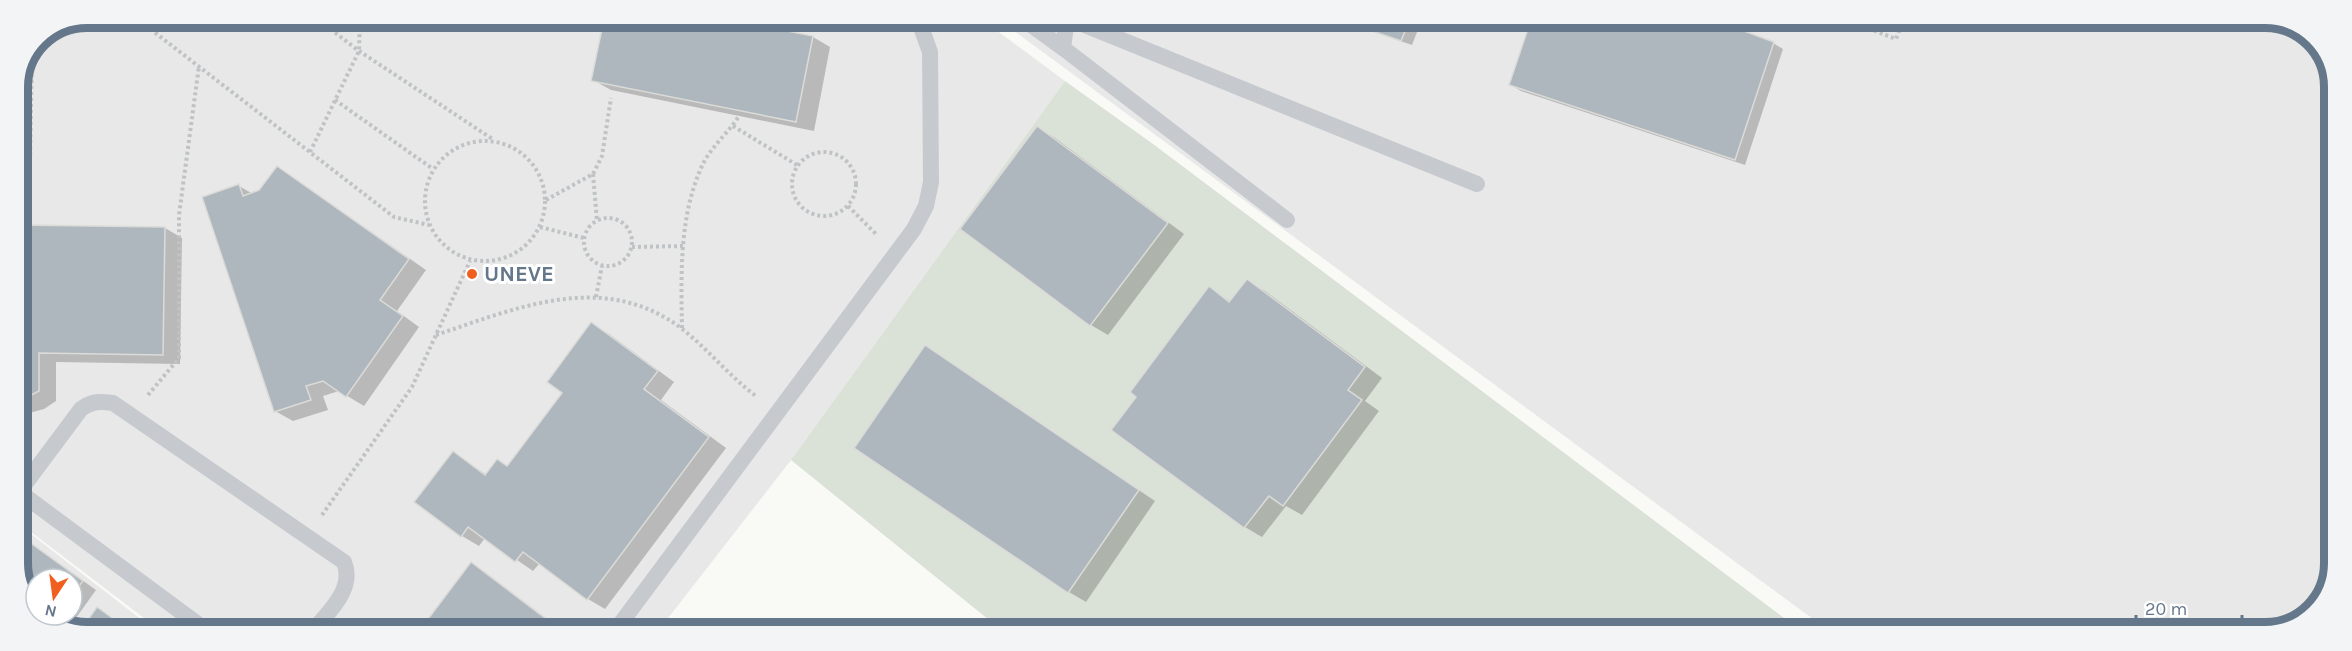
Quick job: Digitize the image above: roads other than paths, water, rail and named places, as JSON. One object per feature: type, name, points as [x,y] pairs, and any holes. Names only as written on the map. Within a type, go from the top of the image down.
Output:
[{"type":"lane","points":[[622,622],[914,229],[922,214],[931,182],[930,52],[921,28]]},
{"type":"lane","points":[[1035,28],[1287,220]]},
{"type":"lane","points":[[1063,48],[1066,28]]},
{"type":"lane","points":[[1090,28],[1478,184]]},
{"type":"lane","points":[[29,477],[81,409],[89,403],[100,400],[113,403],[344,562],[349,574],[342,594],[321,622]]},
{"type":"lane","points":[[29,499],[195,622]]},
{"type":"place","name":"UNEVE","points":[[472,274]]}]
